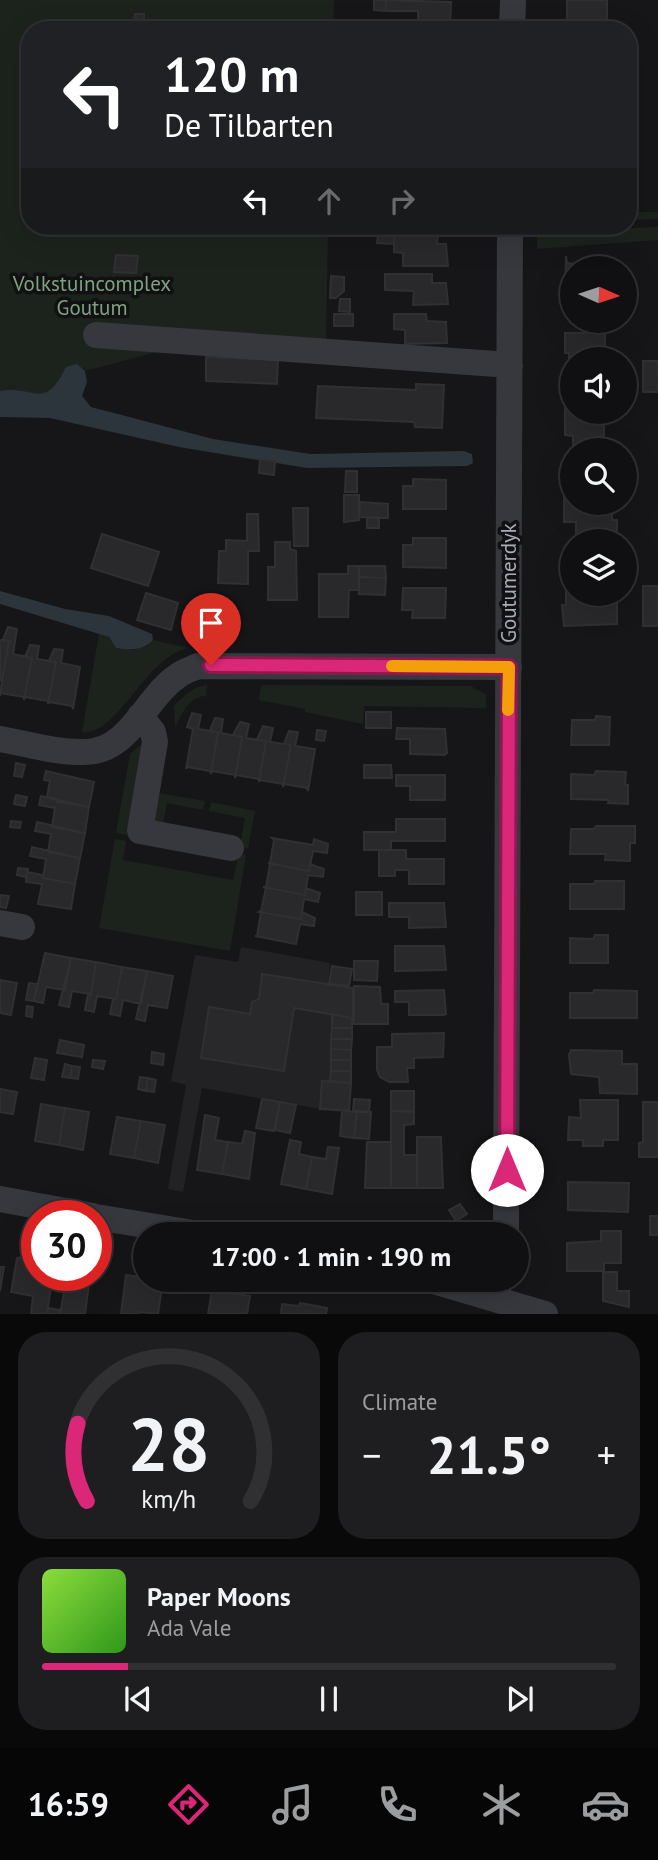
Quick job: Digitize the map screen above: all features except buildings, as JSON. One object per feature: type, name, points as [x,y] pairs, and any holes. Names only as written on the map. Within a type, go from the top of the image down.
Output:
[{"type":"street","points":[[512,21],[513,0]]},
{"type":"street","name":"Goutumerdyk","points":[[506,1222],[510,235]]},
{"type":"street","points":[[96,335],[510,365]]},
{"type":"street","points":[[0,739],[88,752],[105,748],[119,739],[161,690],[178,675],[198,666],[509,667]]},
{"type":"street","points":[[140,716],[153,732],[155,743],[140,831],[231,848]]},
{"type":"street","points":[[0,1199],[21,1203]]},
{"type":"street","points":[[112,1220],[133,1223]]},
{"type":"street","points":[[477,1292],[545,1314]]},
{"type":"shaded area","points":[[77,364],[85,371],[87,382],[82,396],[91,407],[213,439],[310,454],[464,451],[472,454],[473,463],[467,466],[307,468],[179,447],[50,418],[0,417],[0,391],[45,393],[58,381],[66,367]]},
{"type":"shaded area","points":[[0,591],[65,609],[109,616],[152,634],[153,640],[141,648],[116,648],[109,637],[0,604]]},
{"type":"shaded area","points":[[241,947],[330,963],[328,983],[354,987],[349,1111],[320,1109],[202,1088],[183,1192],[168,1189],[186,1085],[171,1081],[195,955],[238,962]]},
{"type":"green space","name":"Volkstuincomplex Goutum","points":[[0,0],[334,0],[333,21],[21,21],[21,235],[328,235],[326,343],[172,348],[85,371],[84,368],[56,388],[40,395],[0,391]]},
{"type":"green space","points":[[637,212],[658,212],[658,219],[637,220]]},
{"type":"green space","points":[[658,227],[658,240],[537,249],[537,235],[637,235],[637,228]]},
{"type":"green space","points":[[99,634],[109,637],[116,648],[134,650],[148,646],[153,640],[188,648],[172,655],[158,666],[108,722],[95,730],[82,732]]},
{"type":"green space","points":[[207,685],[206,696],[191,702],[175,727],[174,706],[185,695]]},
{"type":"green space","points":[[261,685],[471,686],[486,695],[486,708],[364,706],[363,724],[259,700]]},
{"type":"green space","points":[[140,745],[142,750],[127,835],[116,833],[130,754]]},
{"type":"green space","points":[[158,793],[205,801],[203,810],[167,803],[163,823],[155,821]]},
{"type":"green space","points":[[211,802],[255,811],[248,848],[240,847],[245,818],[209,811]]},
{"type":"green space","points":[[115,839],[126,841],[123,860],[233,880],[239,853],[246,855],[230,951],[99,928]]},
{"type":"slow traffic","points":[[392,666],[509,667],[508,710]]},
{"type":"route","points":[[211,665],[509,667],[507,1170]]}]
